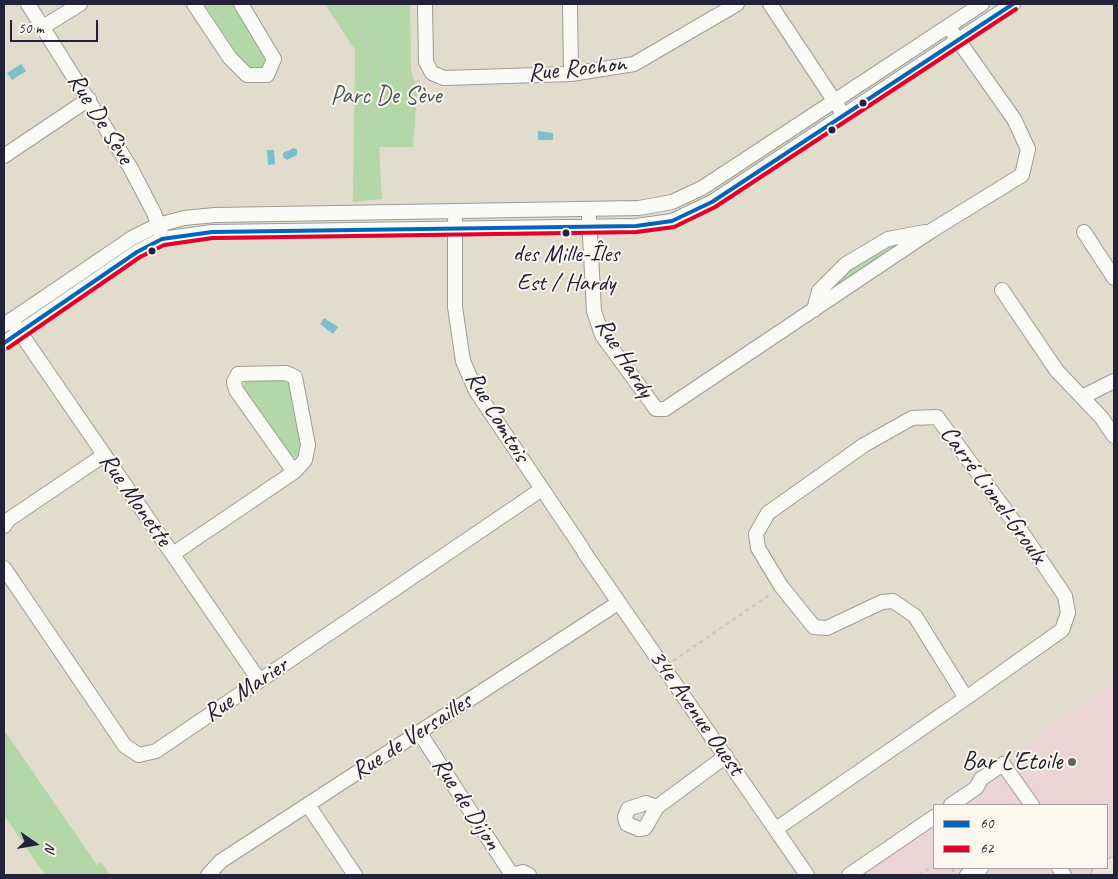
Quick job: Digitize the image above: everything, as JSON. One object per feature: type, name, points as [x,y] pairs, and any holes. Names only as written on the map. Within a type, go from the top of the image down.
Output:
[{"type":"main road","points":[[1100,875],[1114,866]]},
{"type":"street","name":"Rue De Sève","points":[[28,4],[89,99],[138,181],[158,225],[162,239]]},
{"type":"street","points":[[43,27],[80,4]]},
{"type":"street","points":[[194,4],[230,58],[247,75],[267,75],[274,59],[241,4]]},
{"type":"street","name":"Rue Rochon","points":[[426,4],[426,62],[432,73],[444,78],[572,74],[634,64],[737,4]]},
{"type":"street","points":[[570,4],[572,74]]},
{"type":"street","points":[[770,4],[844,115]]},
{"type":"street","points":[[8,323],[132,238],[158,225],[184,218],[215,215],[649,207],[680,199],[702,188],[982,4]]},
{"type":"street","points":[[4,343],[137,252],[162,239],[212,232],[590,227],[646,225],[672,221],[712,202],[1013,4]]},
{"type":"street","name":"Rue Hardy","points":[[589,209],[594,311],[602,335],[656,409],[665,409],[931,231],[1022,175],[1028,149],[1014,119],[948,26]]},
{"type":"street","points":[[4,156],[89,99]]},
{"type":"street","name":"Rue Comtois","points":[[455,211],[455,307],[463,361],[476,391],[583,550]]},
{"type":"street","name":"Rue Hardy","points":[[814,310],[819,291],[846,264],[888,238],[931,231]]},
{"type":"street","points":[[1084,232],[1114,278]]},
{"type":"street","points":[[1002,290],[1057,371],[1101,417],[1114,436]]},
{"type":"street","name":"Rue Monette","points":[[8,323],[20,332],[260,680]]},
{"type":"street","points":[[173,554],[294,472],[305,460],[308,445],[294,377],[286,373],[238,374],[234,382],[236,390],[294,472]]},
{"type":"street","points":[[1082,397],[1114,381]]},
{"type":"street","name":"Carré Lionel-Groulx","points":[[776,829],[966,698],[1062,630],[1068,613],[1065,596],[937,417],[912,418],[864,445],[768,513],[756,534],[758,548],[782,586],[814,627],[828,628],[882,602],[893,601],[915,616],[966,698]]},
{"type":"street","points":[[4,526],[8,520],[104,455]]},
{"type":"street","name":"Rue Marier","points":[[4,568],[125,746],[139,754],[156,752],[542,489]]},
{"type":"street","name":"34e Avenue Ouest","points":[[583,550],[807,875]]},
{"type":"street","name":"Rue de Versailles","points":[[208,874],[221,861],[618,603]]},
{"type":"street","name":"Rue de Dijon","points":[[419,732],[513,875]]},
{"type":"street","points":[[656,806],[726,756]]},
{"type":"street","points":[[952,804],[976,788],[981,779],[1003,764],[1031,804]]},
{"type":"street","points":[[308,805],[355,875]]},
{"type":"street","points":[[849,875],[933,818]]},
{"type":"street","points":[[967,875],[979,869]]},
{"type":"street","points":[[513,875],[523,872],[529,875]]},
{"type":"path","points":[[345,4],[366,43],[390,73],[399,78],[420,81],[392,88],[383,93],[365,121]]},
{"type":"path","points":[[357,206],[369,60],[366,43]]},
{"type":"path","points":[[665,667],[782,586]]},
{"type":"path","points":[[4,772],[75,875]]},
{"type":"path","points":[[918,875],[933,865]]},
{"type":"path","points":[[924,872],[927,875]]},
{"type":"shaded area","points":[[1114,682],[1114,875],[837,875],[933,808],[933,869],[1108,869],[1108,804],[938,804]]},
{"type":"green space","points":[[203,4],[232,4],[268,59],[265,68],[251,69],[239,57]]},
{"type":"green space","name":"Parc De Sève","points":[[325,4],[410,4],[411,69],[417,93],[413,147],[379,147],[382,199],[353,202],[355,50]]},
{"type":"green space","points":[[919,235],[820,301],[847,266],[888,242]]},
{"type":"green space","points":[[248,379],[288,380],[291,383],[304,445],[298,456],[292,458],[241,389]]},
{"type":"green space","points":[[4,730],[97,865],[101,862],[110,875],[45,875],[4,815]]},
{"type":"water","points":[[21,64],[26,71],[12,80],[7,73]]},
{"type":"water","points":[[538,131],[553,133],[553,140],[538,140]]},
{"type":"water","points":[[294,148],[297,150],[297,155],[287,160],[283,157],[283,153]]},
{"type":"water","points":[[267,150],[274,150],[275,164],[268,165]]},
{"type":"water","points":[[324,318],[338,327],[333,334],[320,324]]},
{"type":"transit line","name":"60","points":[[4,343],[137,252],[162,239],[212,232],[636,226],[672,221],[712,202],[1013,4]]},
{"type":"transit line","name":"62","points":[[8,348],[140,257],[164,245],[212,238],[636,232],[674,227],[715,207],[1016,9]]},
{"type":"place","name":"des Mille-Îles Est / Hardy","points":[[566,233]]},
{"type":"place","name":"Bar L'Etoile","points":[[1072,762]]}]
